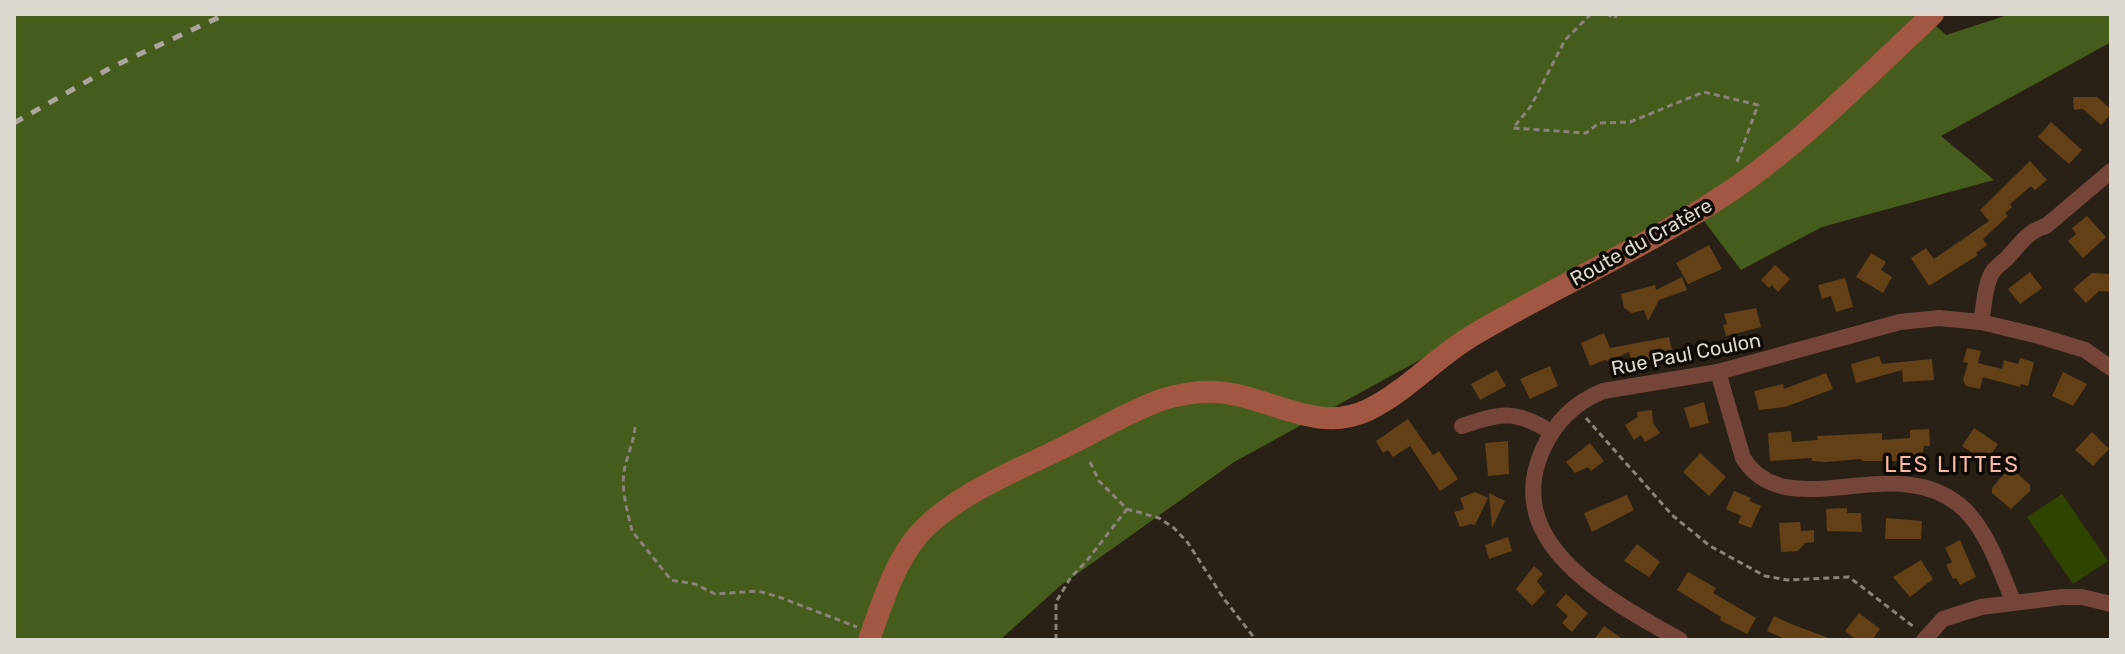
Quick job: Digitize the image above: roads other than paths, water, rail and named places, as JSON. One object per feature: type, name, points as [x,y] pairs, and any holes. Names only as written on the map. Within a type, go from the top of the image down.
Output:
[{"type":"main road","name":"Route du Cratère","points":[[870,637],[902,557],[936,518],[962,499],[1125,416],[1169,398],[1215,392],[1241,396],[1317,418],[1350,417],[1371,408],[1472,336],[1726,194],[1808,131],[1933,14]]},
{"type":"street","points":[[1981,322],[1989,278],[1995,269],[2025,238],[2046,226],[2111,171]]},
{"type":"street","name":"Rue Paul Coulon","points":[[1680,640],[1626,609],[1583,579],[1550,544],[1537,518],[1534,488],[1538,459],[1551,432],[1575,406],[1603,391],[1718,372],[1900,322],[1939,318],[1981,322],[2085,350],[2111,368]]},
{"type":"street","points":[[1718,372],[1743,458],[1762,479],[1772,485],[1794,489],[1904,483],[1935,490],[1966,511],[1980,529],[2014,603]]},
{"type":"street","points":[[1462,426],[1514,415],[1526,417],[1551,432]]},
{"type":"street","points":[[1925,638],[1943,619],[1961,611],[2082,597],[2111,604]]},
{"type":"railway","points":[[14,123],[112,67],[226,14]]},
{"type":"district","name":"LES LITTES","points":[[1952,464]]}]
